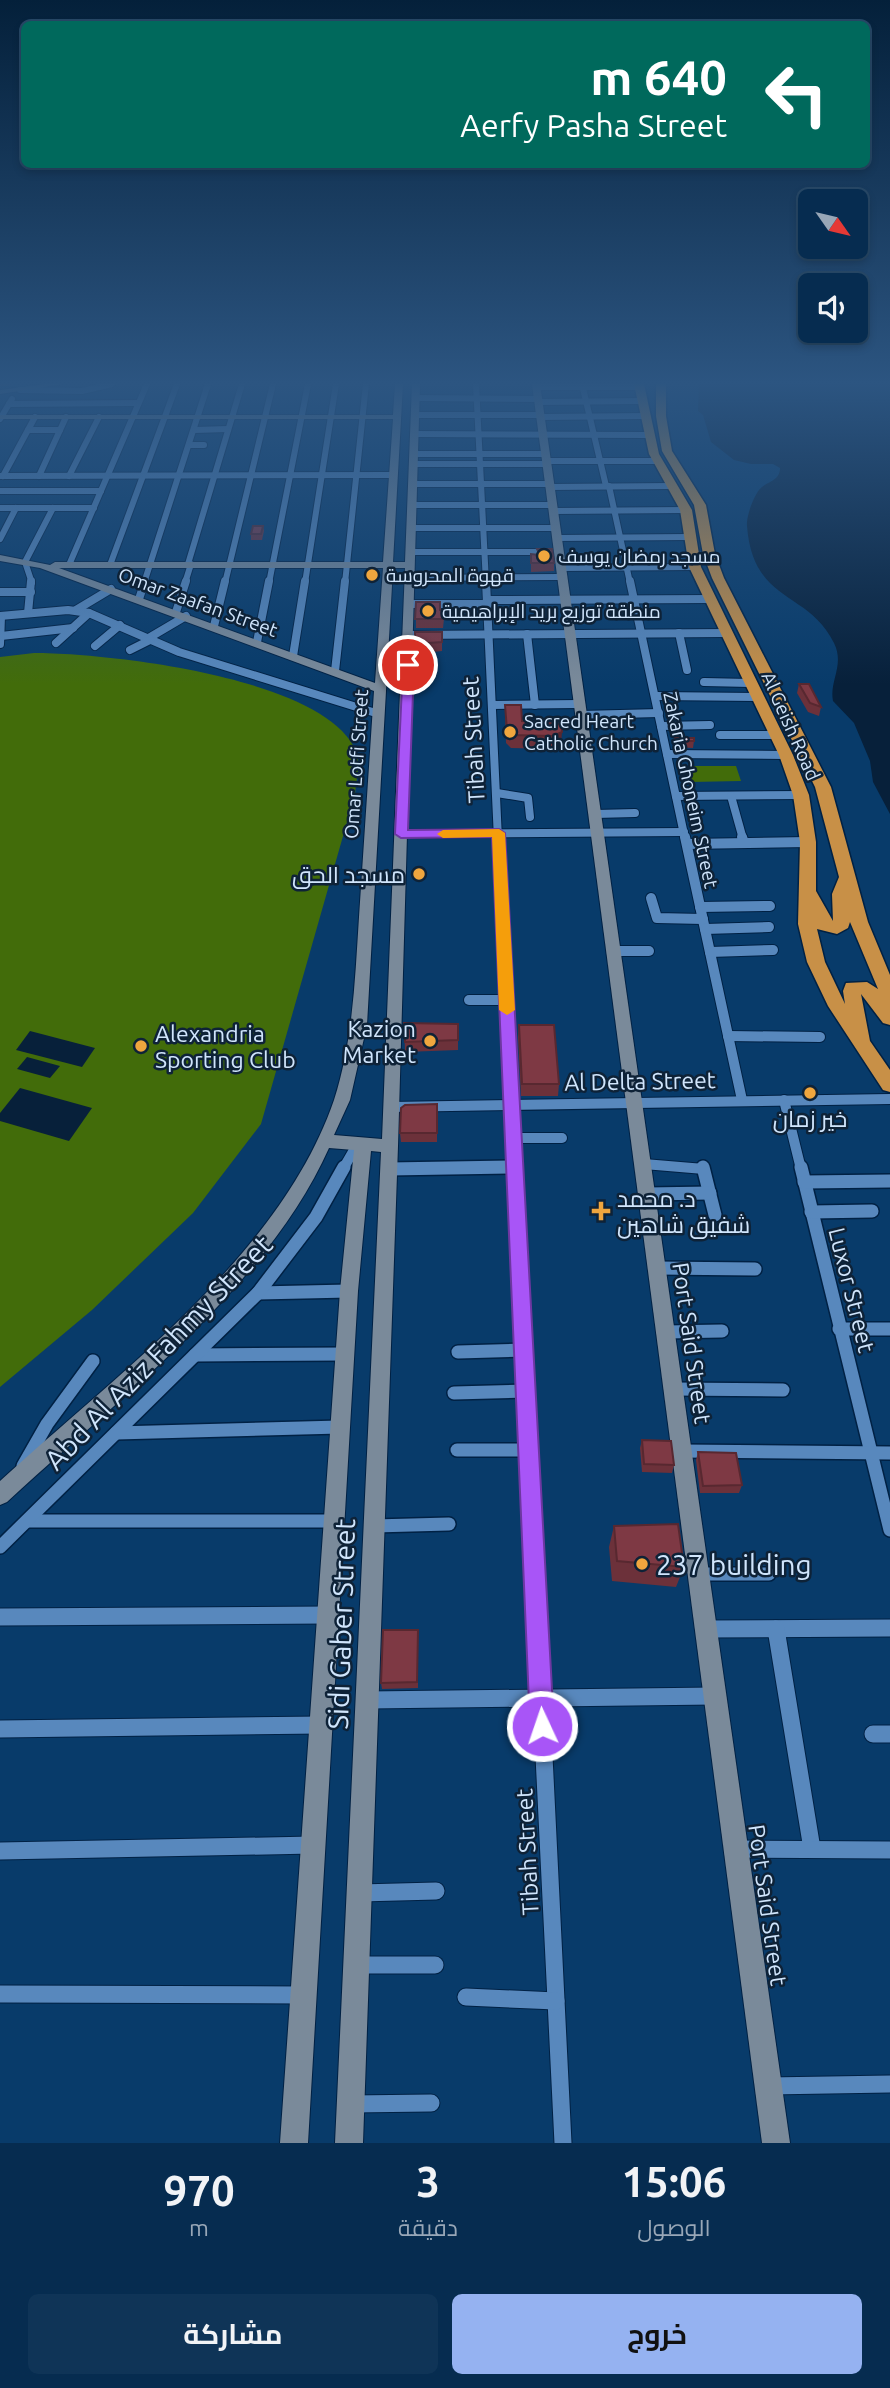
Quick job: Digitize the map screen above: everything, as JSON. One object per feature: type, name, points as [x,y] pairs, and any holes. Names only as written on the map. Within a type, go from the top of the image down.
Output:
[{"type":"highway","name":"Al Geish Road","points":[[687,484],[700,505],[709,554],[729,602],[824,787],[867,945],[890,997]]},
{"type":"highway","name":"Al Geish Road","points":[[672,486],[686,510],[695,567],[786,755],[801,795],[808,842],[807,924],[816,961],[834,1001],[890,1085]]},
{"type":"highway","points":[[806,889],[817,904],[823,925],[837,928],[842,924],[841,889],[848,877]]},
{"type":"highway","points":[[861,1042],[861,1017],[851,994],[852,987],[867,988],[890,1018]]},
{"type":"street","points":[[46,491],[50,484]]},
{"type":"street","points":[[69,565],[104,484]]},
{"type":"street","points":[[110,565],[140,484]]},
{"type":"street","points":[[139,599],[176,484]]},
{"type":"street","points":[[130,650],[181,614],[190,564],[212,484]]},
{"type":"street","points":[[214,626],[249,484]]},
{"type":"street","points":[[257,642],[286,484]]},
{"type":"street","points":[[293,656],[320,484]]},
{"type":"street","points":[[335,671],[355,484]]},
{"type":"street","name":"Omar Lotfi Street","points":[[0,1495],[119,1389],[250,1256],[307,1180],[326,1141],[353,1060],[359,1025],[392,484]]},
{"type":"street","points":[[391,1107],[414,484],[555,527],[621,537],[690,537]]},
{"type":"street","points":[[413,505],[457,495],[480,484]]},
{"type":"street","name":"Tibah Street","points":[[482,484],[563,2143]]},
{"type":"street","points":[[484,484],[628,568],[695,567]]},
{"type":"street","name":"Port Said Street","points":[[549,484],[776,2143]]},
{"type":"street","points":[[42,565],[411,565],[486,577],[608,486],[672,486]]},
{"type":"street","name":"Zakaria Ghoneim Street","points":[[608,486],[635,599],[741,1100]]},
{"type":"street","points":[[0,491],[101,491]]},
{"type":"street","points":[[0,508],[94,508]]},
{"type":"street","points":[[0,539],[16,508]]},
{"type":"street","points":[[28,613],[32,578],[25,562],[53,508]]},
{"type":"street","points":[[411,565],[485,552],[555,527],[615,511],[686,510]]},
{"type":"street","points":[[303,514],[315,514]]},
{"type":"street","points":[[413,528],[555,527]]},
{"type":"street","name":"Omar Zaafan Street","points":[[0,558],[42,565],[380,689]]},
{"type":"street","points":[[76,610],[111,589]]},
{"type":"street","points":[[0,592],[31,592]]},
{"type":"street","points":[[410,604],[710,599]]},
{"type":"street","points":[[0,644],[1,616],[76,610],[120,625],[201,660],[304,689],[362,711],[379,713]]},
{"type":"street","points":[[56,643],[89,613]]},
{"type":"street","points":[[95,646],[120,625]]},
{"type":"street","points":[[1,636],[73,628]]},
{"type":"street","points":[[679,633],[687,670]]},
{"type":"street","points":[[410,635],[726,633]]},
{"type":"street","points":[[527,634],[535,705]]},
{"type":"street","points":[[408,665],[432,665]]},
{"type":"street","points":[[362,681],[381,675]]},
{"type":"street","points":[[704,682],[754,690]]},
{"type":"street","points":[[655,696],[754,690]]},
{"type":"street","points":[[492,705],[659,713]]},
{"type":"street","points":[[661,726],[710,725]]},
{"type":"street","points":[[720,735],[776,735]]},
{"type":"street","points":[[667,754],[786,755]]},
{"type":"street","points":[[497,793],[524,794],[528,798],[530,817]]},
{"type":"street","points":[[676,796],[801,795]]},
{"type":"street","points":[[731,796],[744,843]]},
{"type":"street","points":[[594,814],[635,813]]},
{"type":"street","points":[[401,834],[684,832]]},
{"type":"street","points":[[687,844],[808,842]]},
{"type":"street","points":[[651,898],[657,918],[704,924],[769,927]]},
{"type":"street","points":[[700,907],[770,906]]},
{"type":"street","points":[[710,952],[773,950]]},
{"type":"street","points":[[614,951],[649,951]]},
{"type":"street","points":[[469,1000],[506,1000]]},
{"type":"street","points":[[728,1036],[820,1037]]},
{"type":"street","name":"Al Delta Street","points":[[391,1107],[890,1099]]},
{"type":"street","name":"Luxor Street","points":[[784,1100],[890,1530]]},
{"type":"street","name":"Sidi Gaber Street","points":[[349,2143],[391,1107]]},
{"type":"street","points":[[513,1138],[562,1138]]},
{"type":"street","points":[[326,1141],[390,1146]]},
{"type":"street","name":"Sidi Gaber Street","points":[[294,2143],[360,1144]]},
{"type":"street","name":"Abd Al Aziz Fahmy Street","points":[[0,1548],[258,1293],[316,1217],[360,1144]]},
{"type":"street","points":[[644,1164],[702,1166],[715,1215]]},
{"type":"street","points":[[389,1169],[514,1167]]},
{"type":"street","points":[[804,1182],[890,1181]]},
{"type":"street","points":[[647,1194],[710,1193]]},
{"type":"street","points":[[811,1212],[872,1211]]},
{"type":"street","points":[[657,1268],[755,1269]]},
{"type":"street","points":[[258,1293],[349,1291]]},
{"type":"street","points":[[839,1329],[890,1329]]},
{"type":"street","points":[[666,1332],[722,1331]]},
{"type":"street","points":[[458,1352],[524,1350]]},
{"type":"street","points":[[195,1355],[345,1354]]},
{"type":"street","points":[[16,1479],[47,1424],[93,1361]]},
{"type":"street","points":[[674,1389],[783,1390]]},
{"type":"street","points":[[454,1393],[526,1391]]},
{"type":"street","points":[[116,1433],[340,1427]]},
{"type":"street","points":[[457,1450],[529,1450]]},
{"type":"street","points":[[682,1451],[890,1453]]},
{"type":"street","points":[[27,1521],[334,1521]]},
{"type":"street","points":[[374,1526],[449,1524]]},
{"type":"street","points":[[699,1574],[769,1574]]},
{"type":"street","points":[[0,1617],[328,1615]]},
{"type":"street","points":[[706,1629],[890,1628]]},
{"type":"street","points":[[776,1629],[812,1849]]},
{"type":"street","points":[[368,1700],[715,1696]]},
{"type":"street","points":[[0,1729],[321,1725]]},
{"type":"street","points":[[0,1851],[313,1845]]},
{"type":"street","points":[[736,1849],[890,1851]]},
{"type":"street","points":[[360,1893],[436,1891]]},
{"type":"street","points":[[357,1965],[435,1965]]},
{"type":"street","points":[[0,1994],[303,1996]]},
{"type":"street","points":[[466,1997],[556,2001]]},
{"type":"street","points":[[768,2086],[890,2084]]},
{"type":"street","points":[[351,2104],[431,2103]]},
{"type":"green space","name":"Alexandria Sporting Club","points":[[34,653],[160,664],[260,687],[303,704],[336,726],[356,751],[358,766],[355,794],[261,1124],[193,1213],[92,1310],[0,1387],[0,657]]},
{"type":"green space","points":[[688,766],[736,766],[741,781],[691,782]]},
{"type":"water","points":[[890,484],[890,814],[873,782],[870,761],[854,723],[833,701],[838,659],[834,643],[810,613],[770,583],[759,570],[751,551],[747,526],[750,508],[759,490],[765,485]]},
{"type":"water","points":[[30,1031],[95,1048],[82,1067],[16,1050]]},
{"type":"water","points":[[27,1057],[60,1066],[50,1078],[17,1069]]},
{"type":"water","points":[[20,1088],[92,1108],[69,1141],[0,1121],[0,1113]]},
{"type":"building","points":[[253,526],[263,526],[261,534],[251,534]]},
{"type":"building","points":[[537,549],[552,549],[554,563],[531,563],[531,554],[540,555]]},
{"type":"building","name":"منطقة توزيع بريد الإبراهيمية","points":[[416,602],[440,602],[440,610],[444,610],[443,619],[415,619]]},
{"type":"building","points":[[415,632],[442,632],[442,642],[415,644]]},
{"type":"building","points":[[799,684],[809,684],[821,707],[810,703]]},
{"type":"building","points":[[505,705],[521,705],[522,721],[561,724],[562,732],[553,736],[511,735],[507,730]]},
{"type":"building","points":[[675,738],[694,738],[694,741],[676,741]]},
{"type":"building","points":[[404,1023],[458,1024],[458,1040],[405,1042]]},
{"type":"building","points":[[519,1025],[554,1025],[559,1084],[522,1084]]},
{"type":"building","points":[[437,1104],[437,1133],[400,1133],[401,1108],[405,1105]]},
{"type":"building","points":[[642,1440],[671,1441],[674,1465],[644,1464]]},
{"type":"building","points":[[698,1452],[736,1453],[742,1485],[703,1486]]},
{"type":"building","points":[[678,1524],[684,1567],[617,1561],[614,1526]]},
{"type":"building","points":[[383,1630],[418,1630],[417,1682],[381,1683]]},
{"type":"slow traffic","points":[[443,834],[499,833],[507,1010]]},
{"type":"place","name":"مسجد رمضان يوسف","points":[[544,556]]},
{"type":"place","name":"قهوة المحروسة","points":[[372,575]]},
{"type":"place","name":"منطقة توزيع بريد الإبراهيمية","points":[[428,611]]},
{"type":"place","name":"Sacred Heart Catholic Church","points":[[510,732]]},
{"type":"place","name":"مسجد الحق","points":[[419,874]]},
{"type":"place","name":"Kazion Market","points":[[430,1041]]},
{"type":"place","name":"Alexandria Sporting Club","points":[[141,1046]]},
{"type":"place","name":"خير زمان","points":[[810,1093]]},
{"type":"place","name":"د. محمد شفيق شاهين","points":[[601,1211]]},
{"type":"place","name":"237 building","points":[[642,1564]]},
{"type":"route","points":[[408,665],[401,834],[499,833],[542,1726]]}]
